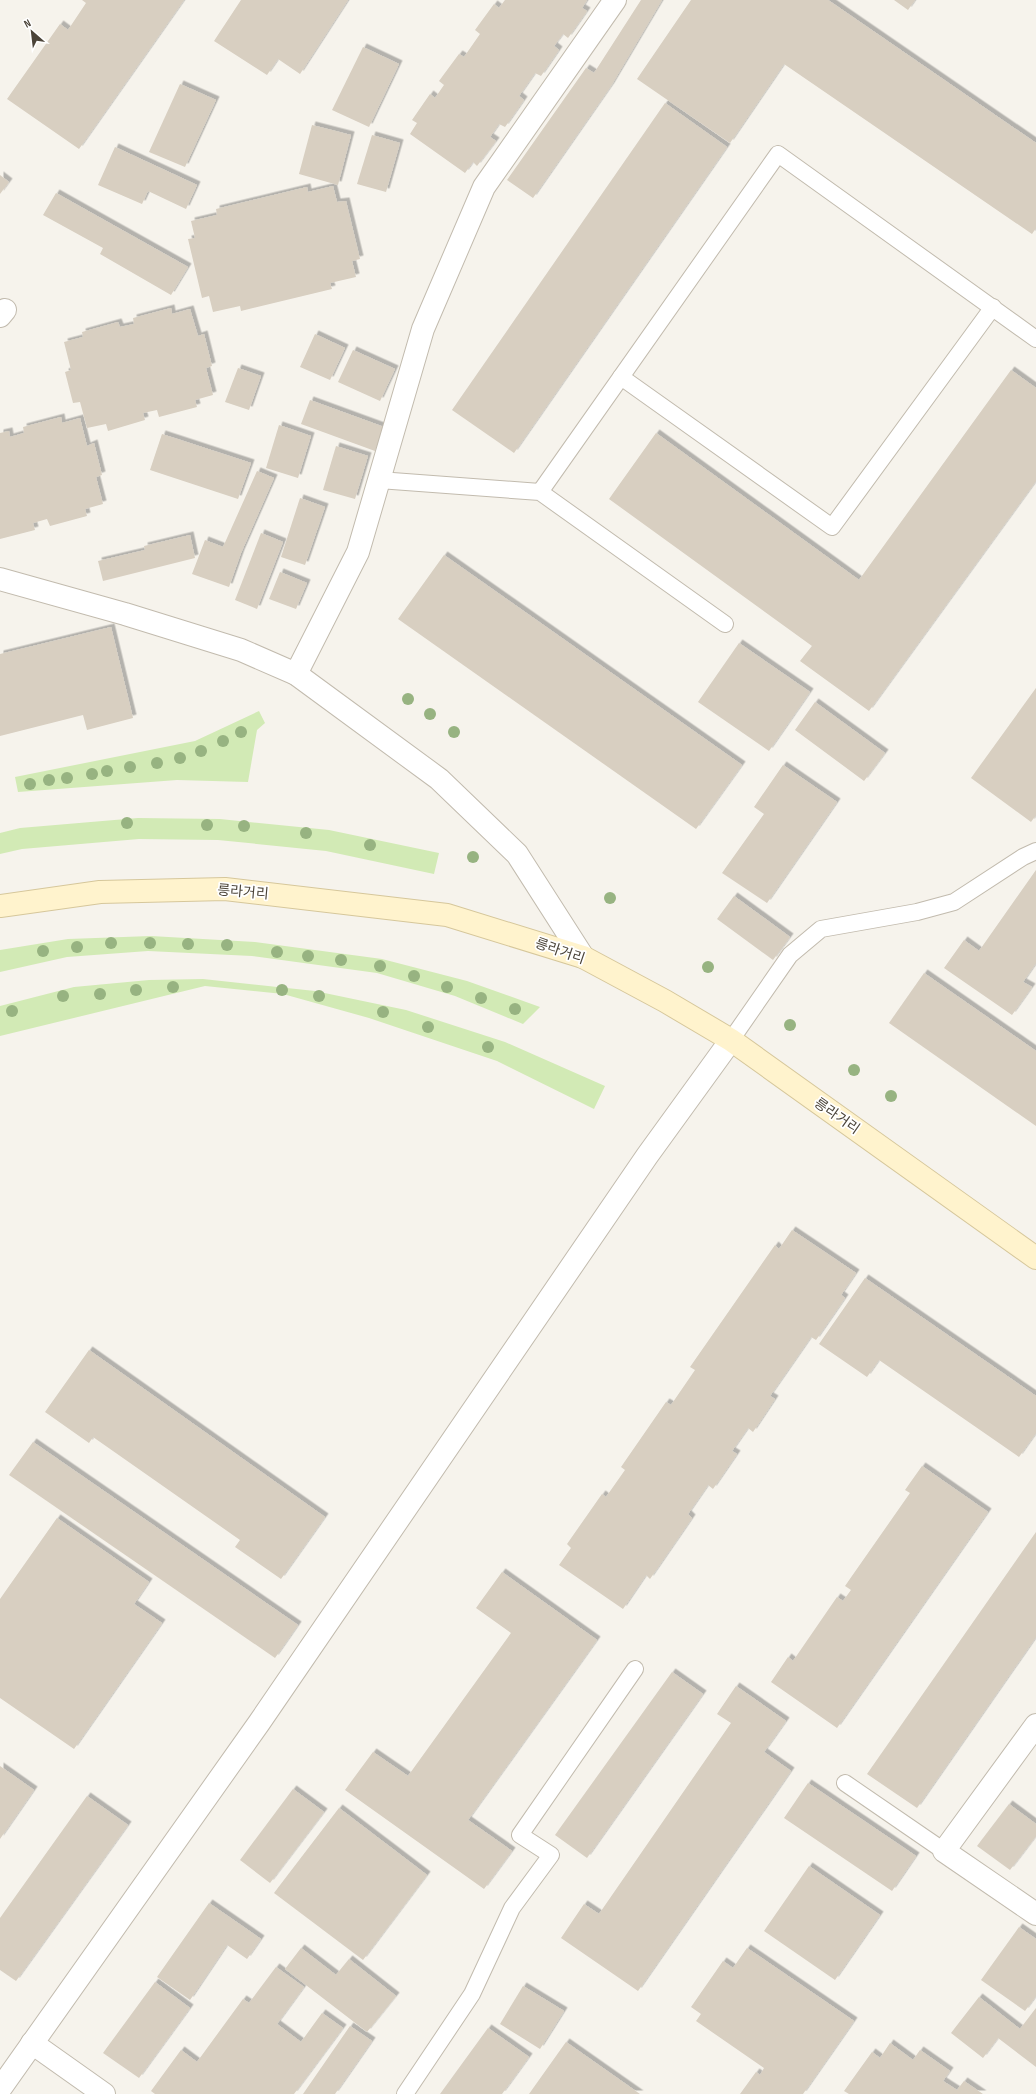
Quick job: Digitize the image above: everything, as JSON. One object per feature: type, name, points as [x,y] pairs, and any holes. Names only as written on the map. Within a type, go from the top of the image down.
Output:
[{"type":"main road","name":"릉라거리","points":[[0,906],[100,892],[225,889],[447,915],[583,957],[665,1001],[731,1040],[1036,1258]]},
{"type":"street","points":[[296,674],[358,552],[423,329],[484,187],[615,0]]},
{"type":"street","points":[[0,579],[125,614],[241,650],[296,674],[439,779],[517,854],[583,957]]},
{"type":"street","points":[[0,2089],[259,1723],[647,1156],[731,1040]]},
{"type":"street","points":[[1036,1725],[944,1851],[1036,1914]]},
{"type":"street","points":[[32,2043],[104,2094]]},
{"type":"lane","points":[[540,492],[778,154],[1036,339]]},
{"type":"lane","points":[[621,377],[832,527],[993,307]]},
{"type":"lane","points":[[379,480],[540,492],[725,624]]},
{"type":"lane","points":[[731,1040],[790,955],[822,929],[917,912],[954,902],[1023,857],[1036,851]]},
{"type":"lane","points":[[405,2094],[472,1994],[512,1908],[551,1855],[520,1835],[635,1669]]},
{"type":"lane","points":[[845,1783],[944,1851]]},
{"type":"green space","points":[[259,711],[265,723],[257,730],[248,782],[177,780],[18,792],[15,777],[195,741]]},
{"type":"green space","points":[[138,818],[220,819],[329,830],[439,853],[434,874],[326,851],[218,840],[139,839],[22,849],[0,854],[0,833],[20,828]]},
{"type":"green space","points":[[151,936],[255,942],[382,959],[467,981],[540,1007],[523,1024],[455,996],[377,973],[252,956],[148,951],[67,957],[0,972],[0,950],[68,939]]},
{"type":"green space","points":[[203,979],[315,991],[406,1010],[505,1042],[605,1086],[594,1109],[497,1061],[369,1018],[283,994],[205,986],[0,1036],[0,1006],[74,987],[149,980]]},
{"type":"building","points":[[82,0],[184,0],[79,149],[7,99],[60,24],[68,30],[86,3]]},
{"type":"building","points":[[241,0],[348,0],[300,74],[278,59],[267,75],[214,41]]},
{"type":"building","points":[[505,0],[587,0],[582,8],[587,11],[568,38],[563,34],[554,46],[559,50],[541,76],[535,73],[519,96],[524,100],[505,127],[499,124],[490,137],[496,141],[477,166],[473,162],[465,173],[410,134],[417,123],[412,120],[430,94],[435,98],[444,85],[439,81],[459,54],[464,57],[480,34],[475,30],[494,4],[499,8]]},
{"type":"building","points":[[641,0],[662,0],[611,86],[533,198],[507,180],[586,68],[594,73]]},
{"type":"building","points":[[691,0],[828,0],[1036,143],[1036,228],[1032,234],[784,64],[730,143],[637,79]]},
{"type":"building","points":[[894,0],[915,0],[908,10]]},
{"type":"building","points":[[363,47],[399,64],[369,127],[332,110]]},
{"type":"building","points":[[180,84],[216,100],[185,167],[149,152]]},
{"type":"building","points":[[665,103],[727,147],[514,453],[452,410]]},
{"type":"building","points":[[312,125],[351,135],[338,185],[299,174]]},
{"type":"building","points":[[372,135],[400,143],[386,192],[357,184]]},
{"type":"building","points":[[115,147],[197,185],[186,209],[148,191],[142,204],[98,185]]},
{"type":"building","points":[[0,175],[9,182],[0,194]]},
{"type":"building","points":[[333,186],[337,202],[346,201],[360,259],[352,261],[356,277],[330,283],[332,289],[241,311],[240,306],[213,312],[209,296],[202,298],[188,239],[195,238],[191,221],[217,215],[216,209],[307,187],[308,192]]},
{"type":"building","points":[[56,193],[188,267],[171,295],[100,254],[103,248],[43,215]]},
{"type":"building","points":[[171,308],[172,314],[190,309],[198,336],[204,334],[212,366],[206,368],[213,395],[195,400],[197,407],[159,417],[157,410],[143,413],[145,420],[108,431],[106,424],[87,428],[80,402],[73,403],[65,372],[71,370],[64,342],[83,337],[82,332],[118,322],[120,327],[134,324],[133,318]]},
{"type":"building","points":[[315,334],[345,348],[330,380],[300,367]]},
{"type":"building","points":[[353,350],[395,369],[380,401],[338,382]]},
{"type":"building","points":[[238,368],[261,376],[249,410],[225,402]]},
{"type":"building","points":[[1011,370],[1036,388],[1036,481],[869,711],[800,661],[812,646],[609,499],[656,433],[859,580]]},
{"type":"building","points":[[310,400],[384,427],[375,451],[301,424]]},
{"type":"building","points":[[61,417],[62,423],[80,418],[87,446],[94,443],[102,475],[96,477],[103,504],[85,509],[87,516],[50,526],[47,519],[33,523],[35,530],[0,539],[0,433],[9,431],[10,437],[24,433],[23,427]]},
{"type":"building","points":[[279,425],[311,436],[298,478],[266,468]]},
{"type":"building","points":[[162,434],[251,463],[238,499],[150,470]]},
{"type":"building","points":[[336,446],[368,456],[355,499],[323,490]]},
{"type":"building","points":[[257,471],[274,478],[241,553],[229,587],[192,574],[205,540],[223,547]]},
{"type":"building","points":[[300,498],[325,507],[305,565],[281,557]]},
{"type":"building","points":[[261,533],[283,542],[257,609],[235,600]]},
{"type":"building","points":[[190,535],[195,558],[103,581],[98,561],[145,550],[144,546]]},
{"type":"building","points":[[444,555],[742,765],[696,829],[398,619]]},
{"type":"building","points":[[280,572],[307,583],[296,609],[269,599]]},
{"type":"building","points":[[111,627],[133,718],[87,730],[83,715],[0,736],[0,654]]},
{"type":"building","points":[[739,643],[810,692],[769,751],[698,702]]},
{"type":"building","points":[[1036,688],[1036,815],[1031,822],[971,778]]},
{"type":"building","points":[[815,702],[885,753],[864,781],[795,730]]},
{"type":"building","points":[[783,765],[837,802],[767,903],[722,873],[764,814],[754,807]]},
{"type":"building","points":[[1036,870],[1036,963],[1023,982],[1032,987],[1012,1015],[944,968],[964,940],[979,951]]},
{"type":"building","points":[[734,896],[790,937],[773,960],[717,919]]},
{"type":"building","points":[[924,973],[1036,1051],[1036,1126],[889,1023]]},
{"type":"building","points":[[792,1230],[856,1273],[841,1295],[845,1298],[816,1340],[811,1337],[770,1396],[775,1399],[753,1432],[748,1428],[732,1451],[737,1454],[713,1489],[708,1485],[688,1514],[692,1518],[650,1579],[646,1575],[623,1609],[559,1565],[571,1548],[567,1544],[602,1494],[606,1497],[625,1470],[621,1467],[666,1402],[671,1405],[695,1370],[690,1367],[775,1245],[779,1249]]},
{"type":"building","points":[[865,1278],[1036,1396],[1036,1433],[1019,1457],[879,1360],[867,1377],[819,1344]]},
{"type":"building","points":[[89,1350],[325,1517],[281,1579],[235,1547],[240,1540],[93,1437],[89,1443],[45,1412]]},
{"type":"building","points":[[33,1442],[298,1625],[275,1658],[9,1475]]},
{"type":"building","points":[[922,1466],[988,1512],[837,1728],[771,1682],[788,1657],[793,1661],[837,1597],[843,1601],[851,1590],[845,1586],[910,1493],[905,1490]]},
{"type":"building","points":[[57,1518],[149,1582],[134,1604],[162,1623],[74,1749],[0,1698],[0,1599]]},
{"type":"building","points":[[1036,1532],[1036,1637],[917,1808],[867,1774]]},
{"type":"building","points":[[502,1572],[597,1640],[468,1820],[512,1851],[484,1889],[345,1790],[373,1752],[408,1776],[511,1633],[476,1608]]},
{"type":"building","points":[[672,1672],[703,1694],[587,1858],[555,1835]]},
{"type":"building","points":[[736,1686],[786,1721],[764,1752],[791,1771],[638,1991],[561,1938],[584,1904],[599,1914],[731,1723],[717,1714]]},
{"type":"building","points":[[0,1766],[34,1790],[0,1839]]},
{"type":"building","points":[[808,1783],[916,1856],[892,1891],[784,1818]]},
{"type":"building","points":[[293,1789],[324,1812],[270,1883],[240,1860]]},
{"type":"building","points":[[87,1796],[128,1825],[16,1981],[0,1970],[0,1918]]},
{"type":"building","points":[[1009,1804],[1036,1824],[1036,1836],[1010,1870],[977,1846]]},
{"type":"building","points":[[339,1808],[427,1875],[363,1960],[274,1893]]},
{"type":"building","points":[[809,1866],[880,1915],[835,1980],[764,1931]]},
{"type":"building","points":[[209,1903],[261,1939],[247,1959],[227,1945],[190,2000],[157,1977]]},
{"type":"building","points":[[1019,1927],[1036,1939],[1036,1996],[1025,2011],[981,1980]]},
{"type":"building","points":[[301,1948],[336,1975],[349,1959],[396,1996],[367,2032],[285,1969]]},
{"type":"building","points":[[747,1948],[854,2021],[803,2094],[740,2094],[756,2072],[760,2075],[764,2068],[696,2021],[701,2014],[691,2007],[723,1961],[733,1968]]},
{"type":"building","points":[[276,1967],[304,1987],[277,2024],[301,2042],[322,2013],[343,2028],[294,2094],[155,2094],[151,2091],[181,2050],[197,2062],[243,1999],[249,2003]]},
{"type":"building","points":[[155,1982],[190,2008],[139,2078],[103,2053]]},
{"type":"building","points":[[523,1986],[564,2011],[540,2049],[500,2024]]},
{"type":"building","points":[[979,1997],[1020,2029],[1036,2008],[1036,2067],[998,2038],[983,2058],[951,2033]]},
{"type":"building","points":[[350,2026],[372,2041],[335,2094],[303,2094]]},
{"type":"building","points":[[488,2028],[529,2057],[502,2094],[440,2094]]},
{"type":"building","points":[[566,2042],[640,2094],[529,2094]]},
{"type":"building","points":[[890,2043],[913,2060],[920,2050],[950,2071],[943,2081],[957,2090],[964,2081],[983,2094],[849,2094],[844,2091],[872,2052],[880,2058]]}]
